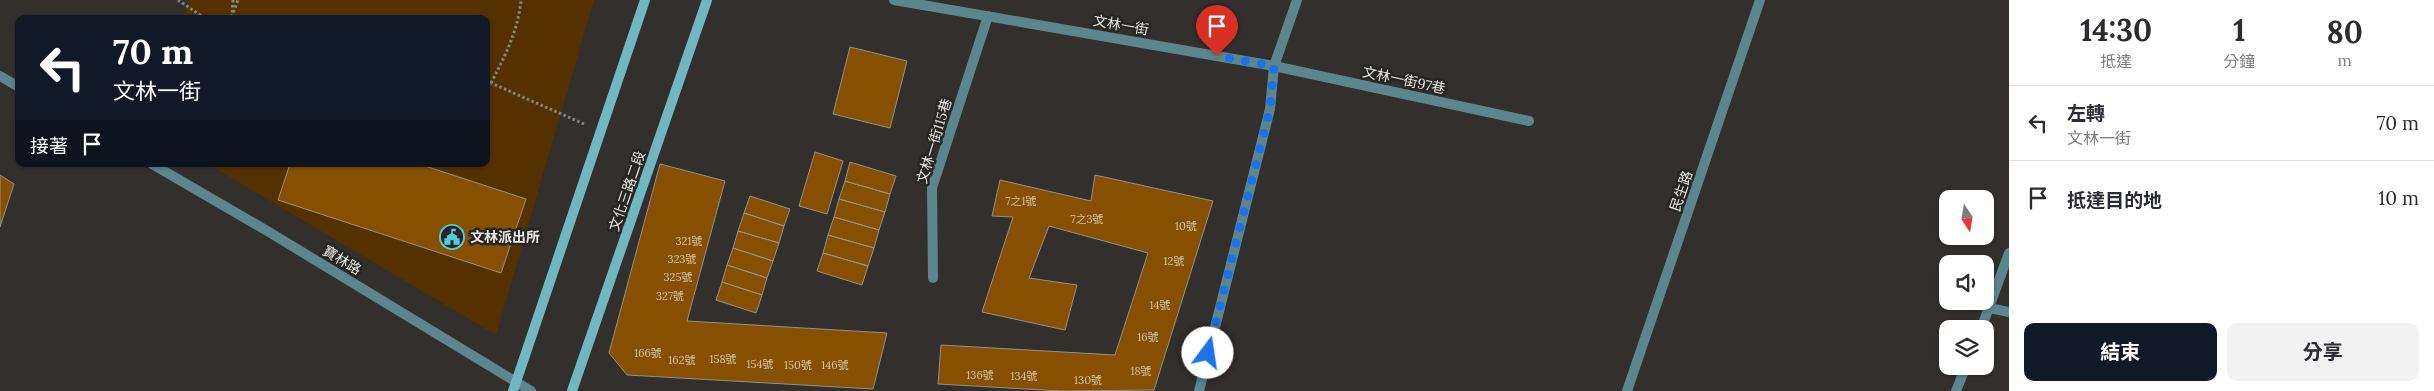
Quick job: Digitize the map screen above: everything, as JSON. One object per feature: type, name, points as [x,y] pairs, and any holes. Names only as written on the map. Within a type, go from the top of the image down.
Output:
[{"type":"street","points":[[531,391],[515,386],[645,0]]},
{"type":"street","name":"文化三路二段","points":[[572,391],[707,0]]},
{"type":"street","name":"文林一街","points":[[894,0],[1274,66]]},
{"type":"street","points":[[1199,391],[1270,109],[1274,66],[1297,0]]},
{"type":"street","name":"民生路","points":[[1627,391],[1760,0]]},
{"type":"street","name":"文林一街115巷","points":[[933,278],[932,188],[988,16]]},
{"type":"street","name":"文林一街97巷","points":[[1274,66],[1529,121]]},
{"type":"street","points":[[0,76],[15,85]]},
{"type":"street","name":"寶林路","points":[[157,167],[515,386]]},
{"type":"street","points":[[1994,296],[2009,253]]},
{"type":"street","points":[[1994,309],[2009,312]]},
{"type":"street","points":[[1956,391],[1962,375]]},
{"type":"path","points":[[178,0],[200,15]]},
{"type":"path","points":[[233,0],[233,15]]},
{"type":"path","points":[[234,15],[238,0]]},
{"type":"path","points":[[521,0],[519,18],[511,42],[491,84],[600,132]]},
{"type":"shaded area","points":[[189,0],[594,0],[496,335],[213,167],[490,167],[490,15],[184,15]]},
{"type":"building","points":[[850,47],[907,61],[890,128],[833,114]]},
{"type":"building","points":[[815,152],[843,161],[827,214],[799,206]]},
{"type":"building","points":[[850,162],[896,176],[890,194],[845,181]]},
{"type":"building","points":[[660,164],[725,181],[687,321],[887,333],[873,389],[627,375],[609,353]]},
{"type":"building","name":"文林派出所","points":[[289,167],[428,167],[526,199],[501,273],[278,200]]},
{"type":"building","points":[[0,175],[14,184],[0,227]]},
{"type":"building","points":[[1095,175],[1213,201],[1154,390],[1061,391],[938,384],[941,345],[1115,355],[1148,253],[1049,226],[1029,278],[1077,285],[1065,330],[982,312],[1013,217],[992,216],[1000,180],[1091,201]]},
{"type":"building","points":[[845,181],[890,194],[885,212],[839,199]]},
{"type":"building","points":[[750,196],[790,209],[784,226],[744,213]]},
{"type":"building","points":[[839,199],[885,212],[879,230],[834,217]]},
{"type":"building","points":[[744,213],[784,226],[779,243],[738,231]]},
{"type":"building","points":[[834,217],[879,230],[874,248],[828,235]]},
{"type":"building","points":[[738,231],[779,243],[773,261],[733,248]]},
{"type":"building","points":[[828,235],[874,248],[868,266],[823,253]]},
{"type":"building","points":[[733,248],[773,261],[767,278],[727,265]]},
{"type":"building","points":[[823,253],[868,266],[862,285],[817,271]]},
{"type":"building","points":[[727,265],[767,278],[762,295],[722,282]]},
{"type":"building","points":[[722,282],[762,295],[756,313],[716,300]]},
{"type":"place","name":"文林派出所","points":[[452,237]]},
{"type":"route","points":[[1208,353],[1270,109],[1274,66],[1217,56]]}]
